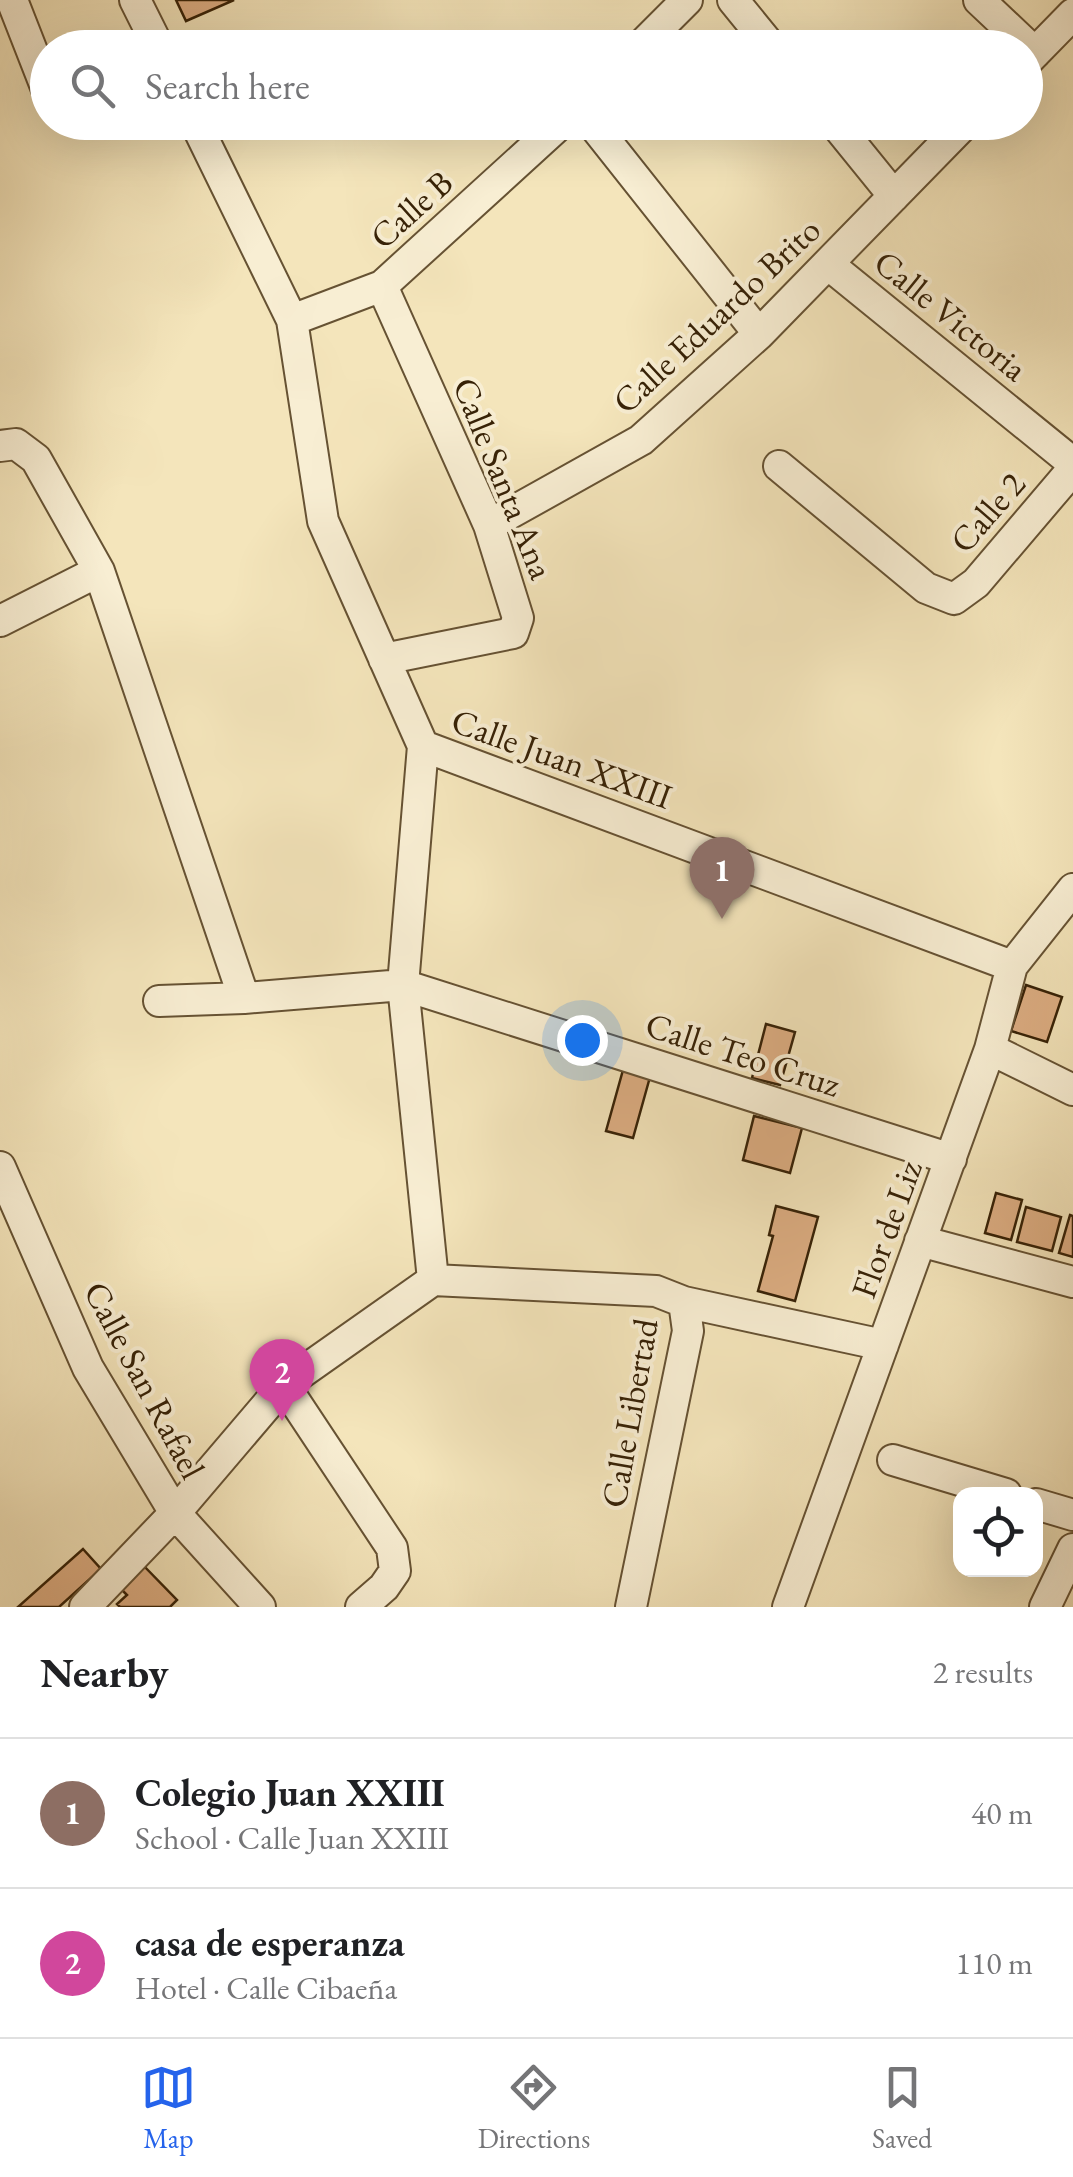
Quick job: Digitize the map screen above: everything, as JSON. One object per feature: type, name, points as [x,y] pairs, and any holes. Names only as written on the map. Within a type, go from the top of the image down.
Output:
[{"type":"street","points":[[12,0],[30,46]]},
{"type":"street","points":[[136,0],[150,30]]},
{"type":"street","points":[[657,30],[686,0]]},
{"type":"street","points":[[733,0],[757,30]]},
{"type":"street","points":[[979,0],[1006,30]]},
{"type":"street","points":[[1043,44],[1073,14]]},
{"type":"street","points":[[85,1607],[175,1513],[284,1385],[433,1280],[403,985],[423,746],[322,521],[292,320],[205,140]]},
{"type":"street","name":"Calle B","points":[[292,320],[382,286],[542,140]]},
{"type":"street","points":[[604,140],[759,334]]},
{"type":"street","points":[[849,140],[894,196]]},
{"type":"street","name":"Calle Eduardo Brito","points":[[489,525],[640,440],[759,334],[948,140]]},
{"type":"street","name":"Calle Victoria","points":[[828,264],[1073,466]]},
{"type":"street","name":"Calle Santa Ana","points":[[382,286],[489,525],[518,618],[513,632],[384,659]]},
{"type":"street","points":[[8,445],[36,460],[100,572],[244,998]]},
{"type":"street","name":"Calle 2","points":[[779,466],[926,588],[954,600],[976,583],[1073,466]]},
{"type":"street","points":[[0,621],[100,572]]},
{"type":"street","name":"Calle Juan XXIII","points":[[423,746],[1012,966]]},
{"type":"street","name":"Flor de Liz","points":[[788,1607],[990,1048],[1012,966],[1073,889]]},
{"type":"street","name":"Calle Teo Cruz","points":[[159,1002],[403,985],[951,1159]]},
{"type":"street","points":[[990,1048],[1073,1090]]},
{"type":"street","name":"Calle San Rafael","points":[[0,1167],[88,1368],[175,1513],[260,1607]]},
{"type":"street","points":[[920,1241],[1073,1282]]},
{"type":"street","name":"Calle Libertad","points":[[433,1280],[656,1291],[684,1302],[688,1330],[632,1607]]},
{"type":"street","points":[[684,1302],[883,1345]]},
{"type":"street","points":[[284,1385],[392,1548],[396,1571],[362,1607]]},
{"type":"street","points":[[893,1460],[983,1487]]},
{"type":"street","points":[[1043,1506],[1073,1515]]},
{"type":"street","points":[[1045,1607],[1073,1549]]},
{"type":"building","points":[[176,0],[234,0],[186,21]]},
{"type":"building","points":[[1026,985],[1062,997],[1047,1042],[1011,1031]]},
{"type":"building","points":[[766,1024],[795,1032],[780,1085],[752,1078]]},
{"type":"building","points":[[623,1070],[650,1077],[633,1138],[606,1131]]},
{"type":"building","points":[[754,1116],[802,1128],[790,1173],[743,1160]]},
{"type":"building","points":[[996,1193],[1022,1200],[1011,1240],[985,1233]]},
{"type":"building","points":[[776,1206],[818,1217],[795,1301],[758,1291],[773,1236],[769,1235]]},
{"type":"building","points":[[1026,1207],[1061,1217],[1052,1251],[1017,1242]]},
{"type":"building","points":[[1070,1215],[1073,1216],[1073,1257],[1059,1253]]},
{"type":"building","points":[[83,1549],[101,1569],[59,1607],[18,1607]]},
{"type":"building","points":[[141,1563],[177,1600],[170,1607],[117,1604],[127,1595],[118,1586]]},
{"type":"place","name":"Colegio Juan XXIII","points":[[722,919]]},
{"type":"place","name":"casa de esperanza","points":[[282,1421]]}]
